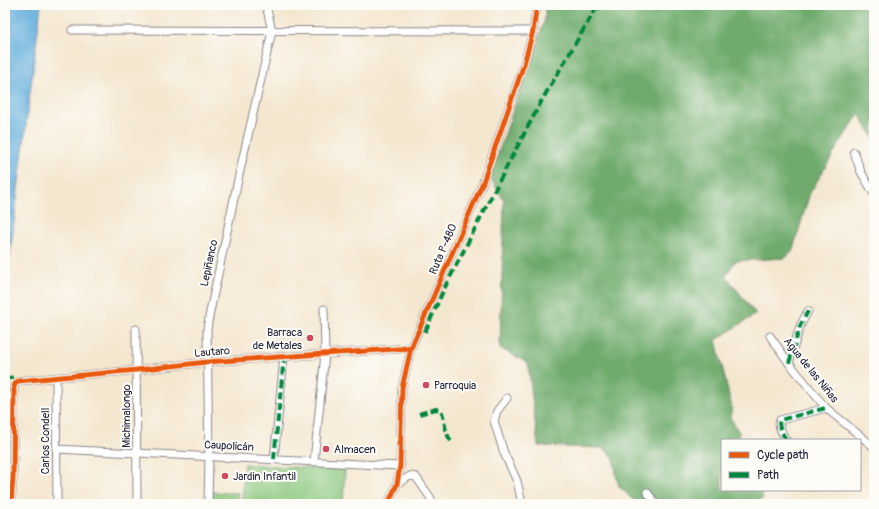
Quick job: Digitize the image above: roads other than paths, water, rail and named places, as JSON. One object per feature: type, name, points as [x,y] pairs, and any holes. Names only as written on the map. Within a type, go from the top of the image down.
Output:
[{"type":"street","points":[[266,5],[272,31]]},
{"type":"street","name":"Ruta P-480","points":[[388,504],[397,484],[400,466],[402,388],[411,348],[483,182],[524,64],[533,31],[537,5]]},
{"type":"street","points":[[72,30],[533,31]]},
{"type":"street","name":"Lepiñanco","points":[[208,504],[209,456],[207,330],[239,175],[272,31]]},
{"type":"street","points":[[854,152],[861,172],[874,194]]},
{"type":"street","points":[[314,461],[325,354],[324,310]]},
{"type":"street","points":[[789,363],[800,326],[808,310]]},
{"type":"street","name":"Michimalongo","points":[[136,329],[137,504]]},
{"type":"street","name":"Agua de las Niñas","points":[[770,336],[789,363],[826,408],[874,447]]},
{"type":"street","name":"Lautaro","points":[[11,504],[13,478],[14,387],[16,382],[21,380],[56,378],[207,362],[411,348]]},
{"type":"street","points":[[274,459],[284,357]]},
{"type":"street","name":"Carlos Condell","points":[[56,378],[57,504]]},
{"type":"street","points":[[507,398],[497,411],[494,421],[504,453],[517,481],[522,504]]},
{"type":"street","points":[[786,439],[779,425],[780,420],[826,408]]},
{"type":"street","name":"Caupolicán","points":[[56,449],[400,466]]},
{"type":"street","points":[[397,484],[410,476],[416,477],[433,504]]},
{"type":"street","points":[[647,492],[656,504]]},
{"type":"water","points":[[5,5],[41,5],[5,294]]},
{"type":"place","name":"Barraca de Metales","points":[[310,338]]},
{"type":"place","name":"Parroquia","points":[[426,385]]},
{"type":"place","name":"Almacen","points":[[326,449]]},
{"type":"place","name":"Jardin Infantil","points":[[225,476]]}]
